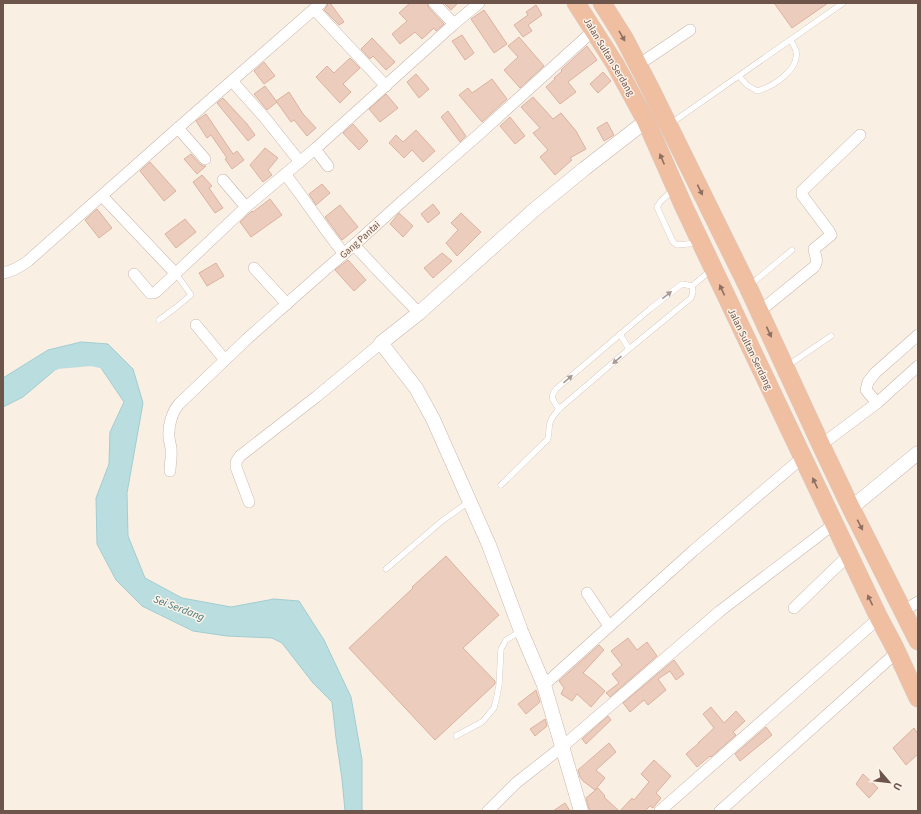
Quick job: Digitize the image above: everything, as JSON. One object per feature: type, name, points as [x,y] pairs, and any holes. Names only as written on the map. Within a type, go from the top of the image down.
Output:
[{"type":"highway","name":"Jalan Sultan Serdang","points":[[576,3],[615,64],[646,121],[675,188],[713,269],[918,698]]},
{"type":"highway","name":"Jalan Sultan Serdang","points":[[602,3],[624,38],[638,65],[760,311],[851,508],[911,606],[918,641]]},
{"type":"street","points":[[434,3],[454,24]]},
{"type":"street","points":[[134,274],[150,293],[157,291],[246,207],[315,149],[476,4]]},
{"type":"street","points":[[3,273],[12,271],[28,261],[318,6],[386,86]]},
{"type":"street","name":"Gang Pantai","points":[[170,471],[171,453],[169,430],[175,410],[179,404],[287,304],[594,30]]},
{"type":"street","points":[[638,65],[690,30]]},
{"type":"street","points":[[232,81],[262,114],[300,162]]},
{"type":"street","points":[[249,502],[236,467],[236,462],[240,456],[419,313],[534,210],[646,121]]},
{"type":"street","points":[[178,128],[205,159]]},
{"type":"street","points":[[760,311],[817,264],[814,249],[831,235],[802,195],[802,190],[860,135]]},
{"type":"street","points":[[315,149],[328,166]]},
{"type":"street","points":[[284,174],[344,254]]},
{"type":"street","points":[[223,180],[246,207]]},
{"type":"street","points":[[102,196],[176,274]]},
{"type":"street","points":[[354,245],[419,313]]},
{"type":"street","points":[[254,268],[287,304]]},
{"type":"street","points":[[196,325],[225,360]]},
{"type":"street","points":[[877,403],[866,390],[868,382],[881,367],[918,335]]},
{"type":"street","points":[[381,343],[416,388],[424,402],[489,545],[521,631],[544,685],[581,811]]},
{"type":"street","points":[[821,445],[877,403],[918,366]]},
{"type":"street","points":[[851,508],[918,453]]},
{"type":"street","points":[[544,685],[694,551],[803,457]]},
{"type":"street","points":[[488,811],[516,783],[562,747],[720,611],[834,524]]},
{"type":"street","points":[[794,608],[849,555]]},
{"type":"street","points":[[587,593],[609,626]]},
{"type":"street","points":[[660,811],[879,618]]},
{"type":"street","points":[[720,811],[897,652]]},
{"type":"lane","points":[[668,125],[843,3]]},
{"type":"lane","points":[[739,76],[747,85],[757,91],[764,89],[788,73],[794,66],[796,57],[796,50],[791,40]]},
{"type":"lane","points":[[675,188],[660,201],[658,207],[673,242],[677,245],[701,243]]},
{"type":"lane","points":[[748,287],[792,250]]},
{"type":"lane","points":[[692,286],[713,269]]},
{"type":"lane","points":[[158,320],[191,295],[176,274]]},
{"type":"lane","points":[[559,409],[552,397],[556,388],[682,284],[692,286]]},
{"type":"lane","points":[[501,485],[547,440],[551,420],[559,409],[691,298],[693,292],[692,286]]},
{"type":"lane","points":[[620,334],[629,349]]},
{"type":"lane","points":[[785,367],[831,336]]},
{"type":"lane","points":[[386,569],[442,521],[470,501]]},
{"type":"lane","points":[[456,736],[482,722],[494,708],[499,685],[501,649],[506,640],[521,631]]},
{"type":"water","points":[[81,342],[108,344],[133,369],[143,403],[127,493],[128,536],[145,578],[182,598],[231,607],[274,599],[299,601],[324,640],[351,697],[362,760],[362,811],[345,811],[332,702],[313,683],[282,643],[272,638],[227,636],[193,631],[142,606],[116,580],[97,544],[96,498],[109,464],[110,432],[124,402],[95,359],[69,358],[23,397],[3,407],[3,378],[48,350]]},
{"type":"building","points":[[328,3],[330,3],[344,22],[339,25],[324,10]]},
{"type":"building","points":[[410,3],[427,3],[429,8],[444,24],[436,31],[434,28],[422,39],[415,32],[400,44],[392,34],[407,21],[399,13]]},
{"type":"building","points":[[444,3],[458,3],[451,10]]},
{"type":"building","points":[[774,3],[828,3],[792,28]]},
{"type":"building","points":[[536,5],[542,15],[528,25],[532,31],[523,37],[514,25],[528,15],[526,12]]},
{"type":"building","points":[[484,10],[507,44],[494,53],[471,19]]},
{"type":"building","points":[[462,35],[474,53],[465,60],[452,41]]},
{"type":"building","points":[[519,37],[544,66],[520,88],[504,70],[518,57],[508,46]]},
{"type":"building","points":[[372,38],[395,62],[386,70],[373,56],[370,59],[361,49]]},
{"type":"building","points":[[587,46],[597,60],[568,82],[576,92],[560,104],[546,87],[555,79],[554,78],[562,71],[561,70]]},
{"type":"building","points":[[350,58],[360,68],[343,84],[351,92],[340,103],[316,77],[327,66],[334,73]]},
{"type":"building","points":[[264,62],[275,76],[264,84],[254,71]]},
{"type":"building","points":[[603,72],[611,81],[598,93],[590,84]]},
{"type":"building","points":[[416,74],[429,89],[419,98],[407,82]]},
{"type":"building","points":[[492,79],[507,99],[482,122],[459,95],[468,88],[472,93]]},
{"type":"building","points":[[265,86],[277,102],[267,110],[254,94]]},
{"type":"building","points":[[289,92],[303,114],[316,128],[307,136],[294,120],[291,122],[276,101]]},
{"type":"building","points":[[386,94],[398,108],[380,122],[369,109]]},
{"type":"building","points":[[533,97],[553,119],[561,113],[576,131],[586,149],[570,158],[572,160],[555,175],[540,157],[548,150],[533,133],[540,128],[521,107]]},
{"type":"building","points":[[223,98],[255,135],[248,141],[217,103]]},
{"type":"building","points":[[448,111],[466,136],[460,142],[441,117]]},
{"type":"building","points":[[206,114],[233,154],[237,151],[244,160],[232,169],[225,159],[227,158],[211,135],[207,138],[196,121]]},
{"type":"building","points":[[510,117],[525,136],[515,144],[500,126]]},
{"type":"building","points":[[607,122],[614,135],[604,141],[597,128]]},
{"type":"building","points":[[353,124],[368,141],[359,150],[343,133]]},
{"type":"building","points":[[416,130],[435,151],[423,162],[412,150],[404,158],[389,143],[396,135],[403,142]]},
{"type":"building","points":[[265,148],[278,158],[268,170],[272,175],[263,182],[250,165]]},
{"type":"building","points":[[191,154],[200,164],[206,166],[197,174],[184,159]]},
{"type":"building","points":[[150,162],[176,191],[164,201],[140,171]]},
{"type":"building","points":[[202,175],[212,186],[209,188],[223,208],[215,213],[193,182]]},
{"type":"building","points":[[322,184],[330,193],[316,205],[309,194]]},
{"type":"building","points":[[270,199],[282,215],[251,237],[240,222],[252,211],[253,212]]},
{"type":"building","points":[[433,204],[440,213],[428,223],[421,214]]},
{"type":"building","points":[[340,205],[358,227],[342,240],[325,217]]},
{"type":"building","points":[[97,209],[112,228],[99,238],[85,220]]},
{"type":"building","points":[[399,213],[413,226],[403,237],[390,224]]},
{"type":"building","points":[[461,213],[481,232],[457,256],[446,243],[458,230],[451,223]]},
{"type":"building","points":[[185,219],[196,232],[176,248],[165,234]]},
{"type":"building","points":[[442,253],[452,261],[433,278],[424,268]]},
{"type":"building","points":[[348,260],[366,280],[354,291],[335,270]]},
{"type":"building","points":[[216,263],[224,276],[207,286],[199,273]]},
{"type":"building","points":[[446,556],[499,615],[463,648],[495,681],[495,684],[435,740],[349,648]]},
{"type":"building","points":[[628,638],[637,650],[647,642],[657,656],[610,697],[606,693],[619,683],[612,674],[622,665],[611,651]]},
{"type":"building","points":[[599,645],[604,650],[583,673],[605,691],[591,707],[577,694],[572,701],[561,694],[564,688],[559,681]]},
{"type":"building","points":[[674,660],[684,674],[676,680],[670,671],[658,679],[666,690],[648,705],[644,700],[630,712],[623,703]]},
{"type":"building","points":[[536,690],[540,702],[526,714],[518,704]]},
{"type":"building","points":[[711,707],[724,723],[736,711],[745,721],[733,732],[736,735],[697,767],[686,754],[714,728],[703,714]]},
{"type":"building","points":[[608,716],[611,720],[586,744],[582,739]]},
{"type":"building","points":[[545,719],[547,726],[535,736],[530,729]]},
{"type":"building","points":[[766,727],[772,735],[740,761],[735,754]]},
{"type":"building","points":[[914,728],[918,734],[918,754],[906,765],[893,748]]},
{"type":"building","points":[[609,743],[616,752],[596,770],[605,778],[595,790],[583,781],[578,770]]},
{"type":"building","points":[[654,760],[671,776],[656,793],[661,798],[653,808],[650,806],[645,811],[620,811],[632,798],[634,800],[649,782],[641,774]]},
{"type":"building","points":[[863,774],[878,788],[869,798],[856,784]]},
{"type":"building","points":[[598,788],[605,796],[604,797],[619,811],[591,811],[589,809],[586,798]]},
{"type":"building","points":[[565,803],[570,811],[553,811]]},
{"type":"waterway","name":"Sei Serdang","points":[[45,366],[57,361],[91,358],[105,361]]}]
